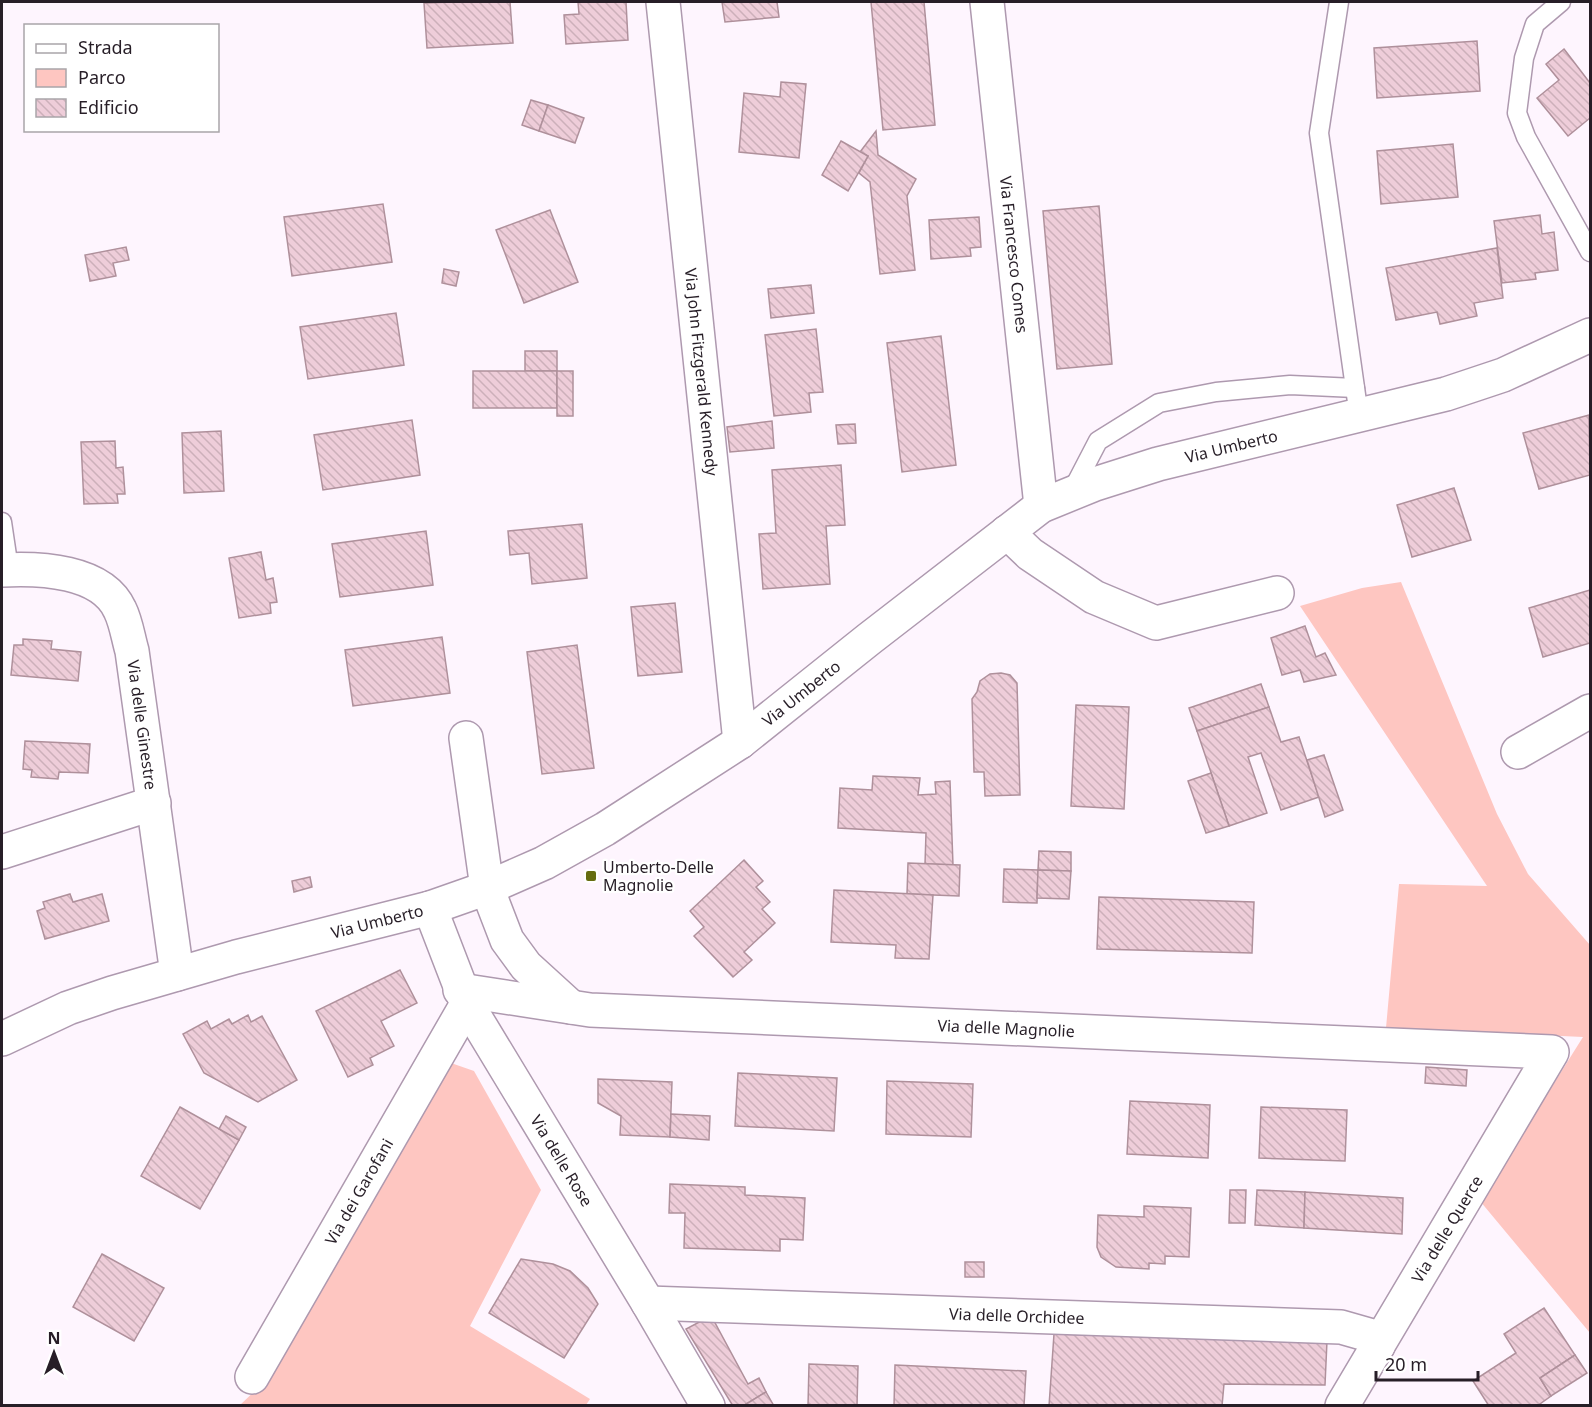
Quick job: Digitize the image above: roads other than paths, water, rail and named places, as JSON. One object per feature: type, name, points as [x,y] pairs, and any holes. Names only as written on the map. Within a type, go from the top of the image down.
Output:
[{"type":"street","name":"Via John Fitzgerald Kennedy","points":[[663,2],[740,742]]},
{"type":"street","name":"Via Francesco Comes","points":[[987,2],[1056,500]]},
{"type":"street","name":"Via Umberto","points":[[2,1039],[68,1008],[236,957],[430,908],[487,888],[544,863],[605,829],[740,742],[868,639],[1007,532],[1056,500],[1158,464],[1357,402],[1446,394],[1503,375],[1590,335]]},
{"type":"street","points":[[1007,532],[1030,554],[1094,597],[1156,623],[1277,592]]},
{"type":"street","name":"Via delle Ginestre","points":[[5,570],[60,572],[99,585],[120,608],[132,651],[177,974]]},
{"type":"street","points":[[1518,752],[1590,711]]},
{"type":"street","points":[[466,738],[487,888],[507,940],[526,966],[571,1007]]},
{"type":"street","points":[[2,852],[154,803]]},
{"type":"street","name":"Via delle Rose","points":[[430,908],[464,997],[708,1406]]},
{"type":"street","name":"Via delle Magnolie","points":[[464,997],[602,1011],[1552,1052]]},
{"type":"street","name":"Via dei Garofani","points":[[252,1377],[464,997]]},
{"type":"street","name":"Via delle Querce","points":[[1342,1406],[1552,1052]]},
{"type":"street","name":"Via delle Orchidee","points":[[648,1303],[1341,1327],[1369,1335],[1378,1346]]},
{"type":"lane","points":[[1056,500],[1098,441],[1159,403],[1216,392],[1290,385],[1357,402],[1319,133],[1339,2]]},
{"type":"lane","points":[[1561,2],[1535,24],[1524,58],[1517,112],[1526,137],[1590,252]]},
{"type":"lane","points":[[2,522],[5,570]]},
{"type":"place","name":"Umberto-Delle Magnolie","points":[[591,876]]}]
